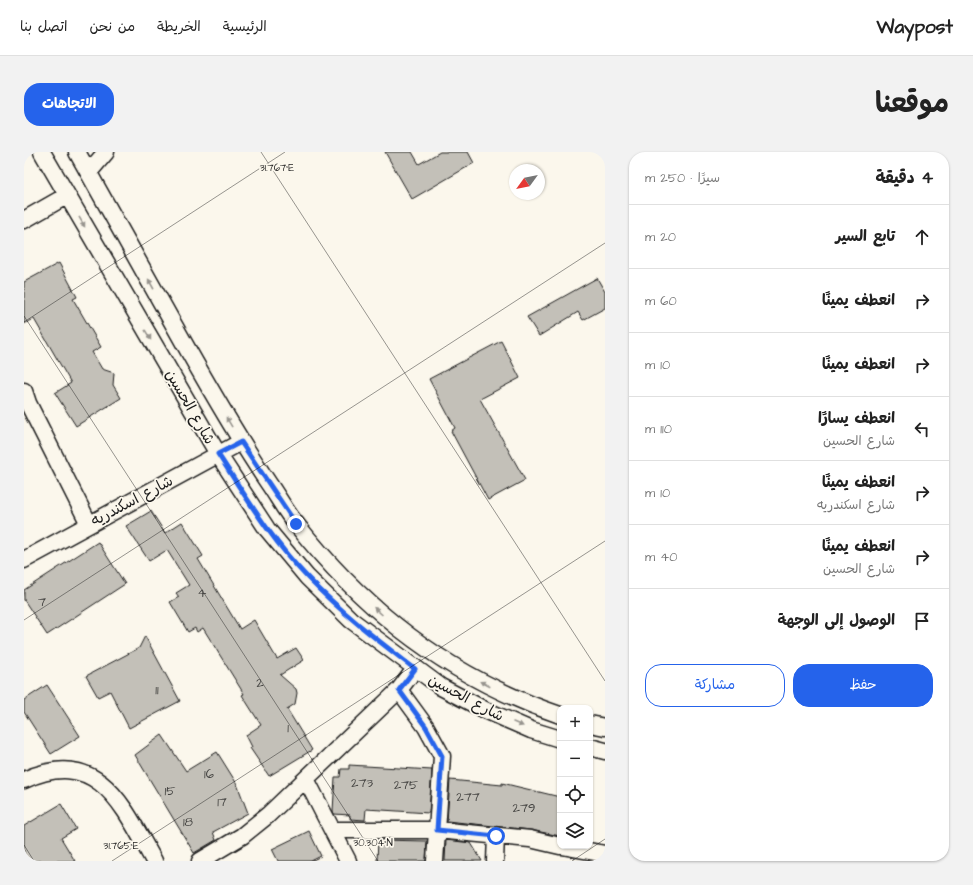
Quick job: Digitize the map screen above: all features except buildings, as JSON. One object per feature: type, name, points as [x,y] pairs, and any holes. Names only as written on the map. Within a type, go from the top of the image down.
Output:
[{"type":"street","name":"شارع الحسين","points":[[42,152],[66,196],[218,454],[267,530],[307,577],[351,620],[441,687],[485,710],[531,730],[557,738]]},
{"type":"street","name":"شارع الحسين","points":[[77,152],[241,442],[296,524],[363,597],[401,631],[442,660],[486,685],[531,705],[557,713]]},
{"type":"street","points":[[89,172],[106,152]]},
{"type":"street","points":[[24,220],[66,196]]},
{"type":"street","points":[[24,391],[28,403],[89,524]]},
{"type":"street","name":"شارع اسكندريه","points":[[24,560],[241,442]]},
{"type":"street","points":[[210,859],[258,824],[399,690],[415,669]]},
{"type":"street","points":[[399,690],[426,727],[442,756],[436,861]]},
{"type":"street","points":[[593,725],[605,727]]},
{"type":"street","points":[[593,748],[605,751]]},
{"type":"street","points":[[24,780],[39,773],[58,770],[77,772],[95,779],[111,790],[123,806],[154,861]]},
{"type":"street","points":[[306,779],[348,861]]},
{"type":"street","points":[[333,830],[437,830],[530,840],[557,845]]},
{"type":"street","points":[[495,861],[496,836]]},
{"type":"street","points":[[571,849],[595,856]]},
{"type":"route","points":[[296,524],[241,442],[218,454],[267,530],[307,577],[351,620],[415,669],[399,690],[426,727],[442,756],[437,830],[496,836]]}]
